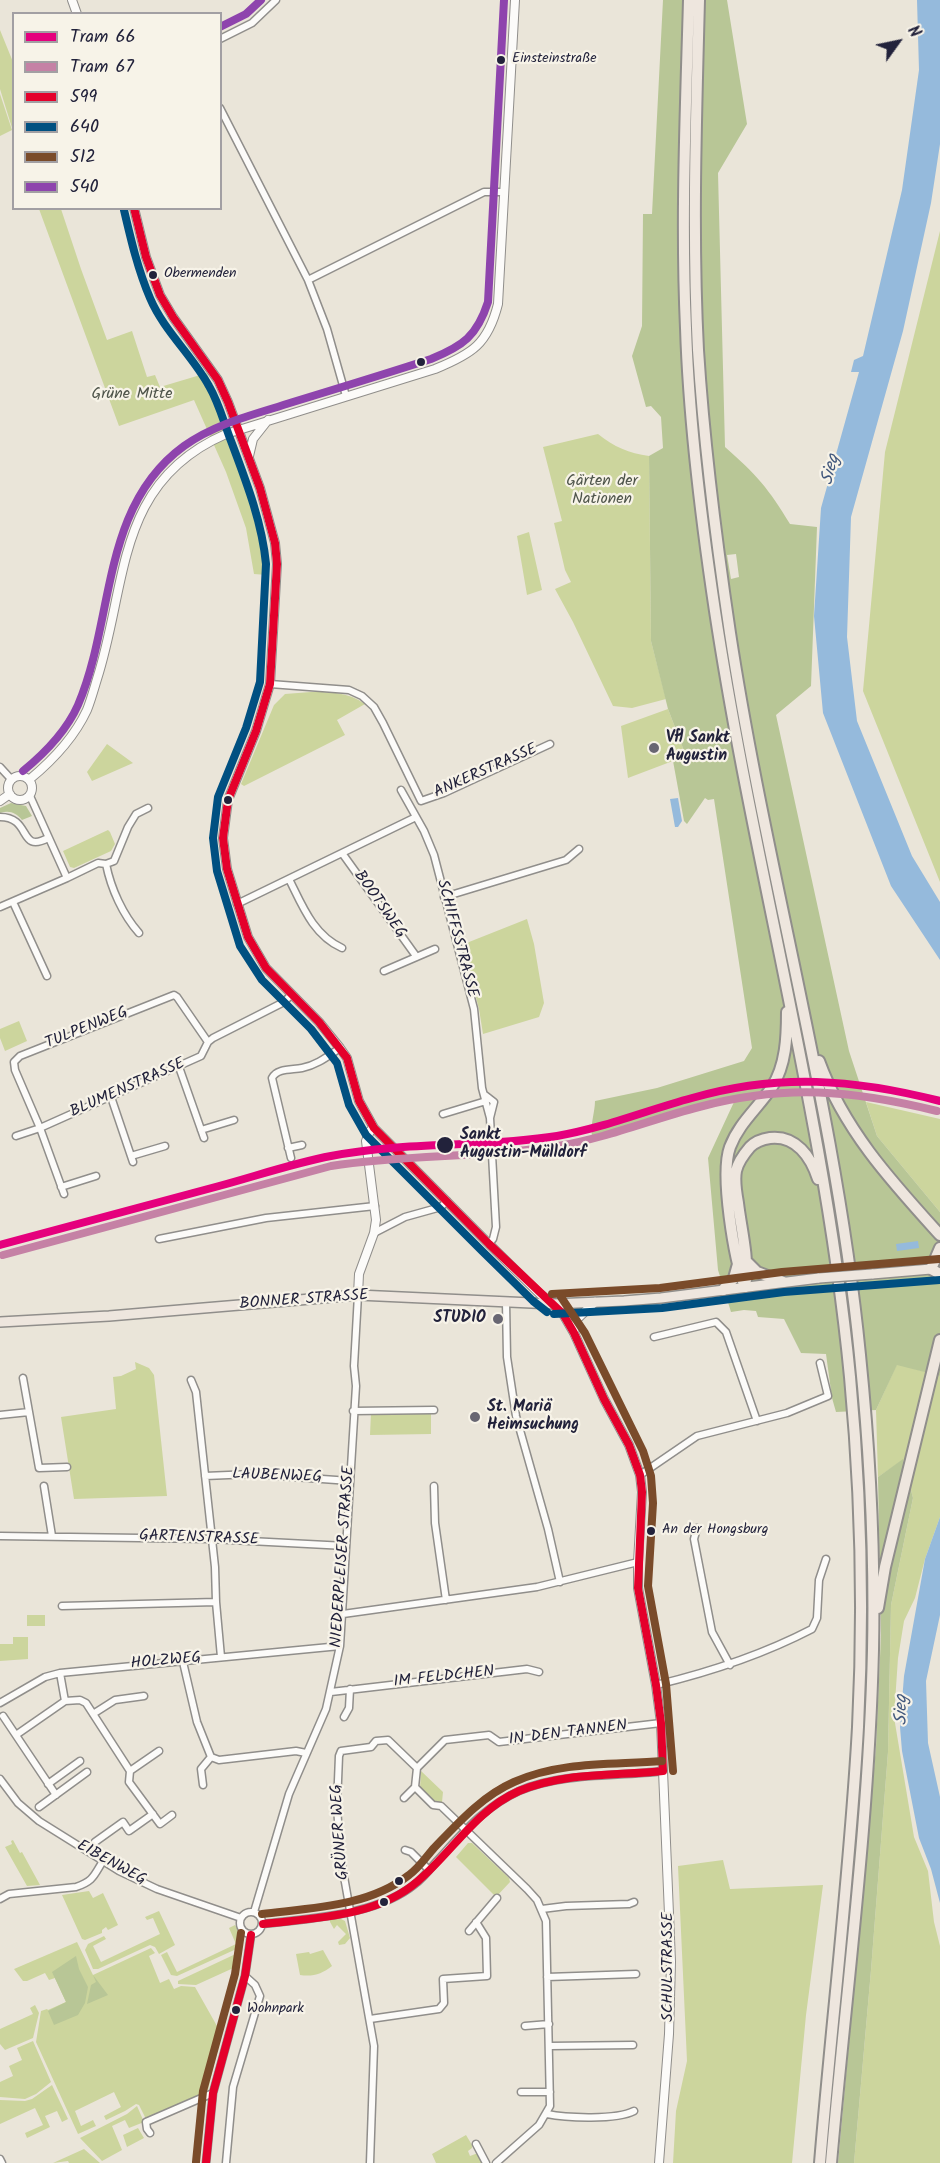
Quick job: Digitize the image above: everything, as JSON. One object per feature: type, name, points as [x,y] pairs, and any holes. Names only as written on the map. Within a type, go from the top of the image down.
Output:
[{"type":"highway","points":[[689,0],[684,256],[686,331],[696,470],[716,614],[807,1090],[831,1230],[844,1318],[854,1423],[861,1543],[858,1727],[820,2163]]},
{"type":"highway","points":[[699,0],[696,274],[698,347],[709,480],[731,640],[807,1024],[841,1218],[860,1352],[873,1540],[873,1650],[865,1808],[831,2163]]},
{"type":"highway","points":[[746,1287],[726,1179],[729,1149],[738,1129],[772,1087],[779,1073],[786,1041],[786,985]]},
{"type":"highway","points":[[807,1024],[829,1088],[852,1130],[937,1232],[940,1247],[935,1272]]},
{"type":"highway","points":[[723,1290],[734,1278],[742,1262],[735,1186],[736,1170],[742,1156],[754,1144],[768,1138],[780,1137],[791,1141],[803,1150],[812,1162],[818,1177],[831,1230]]},
{"type":"highway","points":[[742,1262],[757,1272],[783,1282]]},
{"type":"highway","points":[[873,1650],[885,1567],[940,1340]]},
{"type":"main road","name":"BONNER STRASSE","points":[[0,1322],[109,1317],[358,1295],[553,1304],[661,1299],[819,1278],[935,1272]]},
{"type":"street","points":[[222,38],[252,23],[276,0]]},
{"type":"street","points":[[30,779],[57,754],[71,737],[87,710],[102,663],[126,552],[147,500],[163,478],[179,463],[216,438],[269,419],[429,370],[460,358],[484,340],[494,322],[498,303],[515,0]]},
{"type":"street","points":[[222,112],[308,280],[327,329],[346,396]]},
{"type":"street","points":[[308,280],[484,192],[504,192]]},
{"type":"street","name":"SCHULSTRASSE","points":[[134,210],[146,257],[160,295],[218,380],[249,456],[274,536],[277,564],[270,684],[256,731],[231,794],[224,820],[223,839],[225,859],[237,904],[254,950],[270,973],[319,1022],[347,1058],[359,1101],[374,1128],[489,1244],[563,1314],[629,1445],[640,1475],[642,1492],[638,1588],[661,1723],[671,1962],[669,2034],[659,2163]]},
{"type":"street","points":[[249,456],[254,439],[269,419]]},
{"type":"street","name":"ANKERSTRASSE","points":[[270,684],[349,690],[362,696],[374,706],[378,713],[421,801],[444,793],[550,744]]},
{"type":"street","points":[[0,767],[11,779]]},
{"type":"street","points":[[19,775],[30,779],[33,789],[30,796],[20,800],[10,795],[8,788],[11,779],[19,775]]},
{"type":"street","name":"SCHIFFSSTRASSE","points":[[401,790],[434,855],[472,999],[490,1118],[496,1234],[489,1244]]},
{"type":"street","points":[[0,801],[10,795]]},
{"type":"street","points":[[30,796],[67,878]]},
{"type":"street","points":[[0,907],[98,863],[106,864],[114,861],[135,814],[148,808]]},
{"type":"street","points":[[0,817],[10,817],[20,823],[33,843],[38,844],[48,838]]},
{"type":"street","points":[[237,904],[416,817]]},
{"type":"street","points":[[444,897],[566,860],[579,849]]},
{"type":"street","name":"BOOTSWEG","points":[[342,853],[416,956]]},
{"type":"street","points":[[106,864],[108,877],[128,920],[139,933]]},
{"type":"street","points":[[289,879],[312,924],[333,944],[342,948]]},
{"type":"street","points":[[13,902],[47,976]]},
{"type":"street","name":"BOOTSWEG","points":[[384,971],[435,949]]},
{"type":"street","name":"TULPENWEG","points":[[40,1128],[15,1070],[14,1062],[20,1056],[174,995],[208,1042]]},
{"type":"street","name":"BLUMENSTRASSE","points":[[16,1136],[40,1128],[201,1056],[208,1042],[223,1032],[284,1002],[291,995]]},
{"type":"street","points":[[291,1158],[273,1075],[321,1062],[340,1048]]},
{"type":"street","points":[[179,1066],[204,1138]]},
{"type":"street","points":[[111,1096],[132,1159],[165,1146]]},
{"type":"street","points":[[443,1114],[488,1099]]},
{"type":"street","points":[[201,1130],[234,1120]]},
{"type":"street","points":[[40,1128],[63,1190],[96,1176]]},
{"type":"street","points":[[358,1295],[359,1274],[374,1233],[375,1206],[366,1141],[370,1131],[374,1128]]},
{"type":"street","points":[[288,1148],[302,1145]]},
{"type":"street","points":[[374,1233],[405,1217],[441,1207],[447,1202]]},
{"type":"street","points":[[159,1239],[256,1219],[375,1206]]},
{"type":"street","name":"NIEDERPLEISER STRASSE","points":[[254,1912],[289,1794],[326,1709],[340,1646],[358,1295]]},
{"type":"street","points":[[506,1302],[507,1357],[516,1416],[548,1529],[560,1582]]},
{"type":"street","points":[[574,1333],[577,1319],[595,1302]]},
{"type":"street","points":[[654,1337],[716,1322],[726,1332],[757,1421]]},
{"type":"street","points":[[640,1475],[697,1436],[797,1409],[828,1396],[820,1363]]},
{"type":"street","points":[[23,1378],[39,1468],[67,1467]]},
{"type":"street","points":[[191,1380],[196,1392],[215,1567],[221,1657]]},
{"type":"street","points":[[353,1411],[434,1410]]},
{"type":"street","points":[[0,1415],[29,1412]]},
{"type":"street","name":"LAUBENWEG","points":[[205,1476],[252,1473],[350,1481]]},
{"type":"street","points":[[44,1486],[52,1536]]},
{"type":"street","points":[[434,1486],[435,1523],[446,1600]]},
{"type":"street","points":[[697,1528],[694,1539],[712,1632],[730,1665]]},
{"type":"street","name":"GARTENSTRASSE","points":[[0,1536],[211,1539],[346,1546]]},
{"type":"street","points":[[656,1685],[730,1665],[812,1629],[817,1618],[819,1580],[826,1559]]},
{"type":"street","points":[[343,1614],[505,1593],[638,1562]]},
{"type":"street","points":[[62,1606],[216,1602]]},
{"type":"street","name":"HOLZWEG","points":[[0,1703],[45,1677],[60,1673],[340,1646]]},
{"type":"street","points":[[183,1662],[197,1722],[211,1757],[219,1760],[296,1751],[306,1754]]},
{"type":"street","name":"IM FELDCHEN","points":[[331,1692],[527,1669],[539,1672]]},
{"type":"street","points":[[60,1673],[64,1701]]},
{"type":"street","points":[[344,1717],[349,1708],[350,1689]]},
{"type":"street","points":[[93,1714],[115,1700],[144,1696]]},
{"type":"street","points":[[16,1735],[64,1701],[83,1701],[130,1771],[129,1782],[160,1824],[172,1815]]},
{"type":"street","points":[[3,1716],[56,1795]]},
{"type":"street","name":"IN DEN TANNEN","points":[[417,1768],[445,1740],[489,1735],[499,1742],[661,1723]]},
{"type":"street","name":"GRÜNER WEG","points":[[370,2163],[374,2046],[340,1854],[337,1805],[339,1756],[344,1749],[371,1747],[375,1741],[388,1740],[417,1768]]},
{"type":"street","points":[[130,1771],[159,1751]]},
{"type":"street","points":[[203,1785],[201,1769],[211,1757]]},
{"type":"street","points":[[48,1784],[80,1761]]},
{"type":"street","points":[[404,1798],[415,1787],[417,1768]]},
{"type":"street","points":[[39,1807],[87,1772]]},
{"type":"street","points":[[263,1924],[349,1912],[384,1904],[396,1898],[417,1883],[465,1830],[492,1807],[520,1791],[535,1786],[605,1775],[663,1772]]},
{"type":"street","name":"EIBENWEG","points":[[0,1779],[18,1803],[39,1821],[103,1862],[150,1886],[241,1918]]},
{"type":"street","points":[[415,1787],[433,1805],[441,1806],[527,1889],[542,1909],[546,1921],[550,2046],[550,2092],[547,2114],[534,2131],[496,2163]]},
{"type":"street","points":[[95,1842],[123,1822],[129,1831],[153,1814]]},
{"type":"street","points":[[405,1850],[411,1852],[429,1870]]},
{"type":"street","points":[[0,1899],[9,1894],[76,1887],[85,1884],[92,1880],[103,1862]]},
{"type":"street","points":[[469,1931],[497,1898]]},
{"type":"street","points":[[542,1909],[634,1902]]},
{"type":"street","points":[[248,1912],[254,1912],[263,1924],[258,1933],[251,1935],[242,1930],[241,1918],[248,1912]]},
{"type":"street","points":[[370,2019],[440,2009],[444,2003],[443,1979],[487,1976],[486,1938],[476,1922]]},
{"type":"street","points":[[206,2163],[213,2092],[244,1976],[251,1935]]},
{"type":"street","points":[[547,1977],[636,1974]]},
{"type":"street","points":[[226,2163],[233,2087],[260,1996],[255,1985],[244,1976]]},
{"type":"street","points":[[525,2026],[549,2024]]},
{"type":"street","points":[[550,2046],[633,2045]]},
{"type":"street","points":[[150,2133],[146,2122],[213,2092]]},
{"type":"street","points":[[521,2092],[550,2092]]},
{"type":"street","points":[[547,2114],[561,2117],[592,2116],[628,2114],[634,2111]]},
{"type":"street","points":[[476,2144],[486,2163]]},
{"type":"green space","points":[[663,0],[727,0],[747,124],[718,173],[725,447],[761,482],[790,524],[817,527],[811,686],[776,715],[849,1051],[877,1136],[940,1212],[940,1376],[897,1365],[876,1410],[836,1412],[826,1354],[801,1353],[784,1319],[758,1317],[756,1311],[731,1312],[718,1270],[708,1158],[734,1102],[592,1136],[595,1101],[657,1088],[744,1061],[752,1048],[714,799],[705,798],[687,824],[684,821],[673,761],[686,756],[668,709],[651,641],[649,456],[663,448],[661,417],[651,406],[646,407],[632,356],[642,326],[643,214],[652,214]],"holes":[[[736,554],[739,577],[731,579],[727,555]]]},
{"type":"green space","points":[[0,30],[12,60],[12,128],[0,89]]},
{"type":"green space","points":[[0,94],[12,130],[0,136]]},
{"type":"green space","name":"Grüne Mitte","points":[[39,210],[61,210],[107,340],[132,331],[147,377],[155,375],[160,387],[207,373],[253,495],[264,542],[267,575],[254,574],[246,528],[226,472],[194,400],[119,426]]},
{"type":"green space","points":[[940,231],[940,882],[863,691],[885,452]]},
{"type":"green space","name":"Gärten der Nationen","points":[[598,434],[622,449],[649,456],[651,641],[666,699],[632,708],[613,706],[555,589],[571,582],[565,570],[554,523],[562,521],[543,447]]},
{"type":"green space","points":[[529,532],[542,590],[527,595],[517,536]]},
{"type":"green space","points":[[311,692],[346,695],[365,704],[337,720],[345,735],[244,786],[241,784],[274,705],[285,694]]},
{"type":"green space","name":"Vfl Sankt Augustin","points":[[668,709],[686,756],[628,778],[621,726]]},
{"type":"green space","points":[[107,744],[133,763],[92,781],[87,772]]},
{"type":"green space","points":[[11,803],[26,806],[32,816],[22,820],[12,813],[0,813],[0,808]]},
{"type":"green space","points":[[108,830],[115,844],[111,851],[74,868],[70,867],[63,851]]},
{"type":"green space","points":[[527,919],[534,944],[544,1003],[539,1017],[483,1034],[465,946],[469,942]]},
{"type":"green space","points":[[19,1021],[27,1041],[5,1051],[0,1038],[0,1029]]},
{"type":"green space","points":[[866,1102],[940,1119],[940,1212],[877,1136]]},
{"type":"green space","points":[[135,1362],[149,1368],[154,1375],[167,1496],[74,1499],[61,1417],[116,1409],[113,1377],[136,1369]]},
{"type":"green space","points":[[897,1364],[940,1376],[940,1517],[925,1559],[915,1598],[904,1621],[898,1658],[894,1717],[914,1837],[928,1871],[934,1922],[940,1946],[940,2163],[854,2163],[888,1752],[891,1605],[913,1498],[903,1460],[878,1477],[876,1410]]},
{"type":"green space","points":[[371,1413],[431,1413],[431,1434],[370,1435]]},
{"type":"green space","points":[[903,1459],[913,1498],[891,1605],[888,1752],[854,2163],[838,2163],[876,1747],[881,1635],[878,1477]]},
{"type":"green space","points":[[27,1615],[45,1615],[45,1626],[27,1626]]},
{"type":"green space","points":[[13,1637],[28,1637],[28,1659],[0,1661],[0,1644],[13,1644]]},
{"type":"green space","points":[[421,1771],[443,1792],[442,1802],[434,1802],[420,1789]]},
{"type":"green space","points":[[13,1840],[40,1885],[27,1886],[5,1847],[12,1844]]},
{"type":"green space","points":[[468,1843],[472,1843],[509,1878],[510,1882],[496,1897],[456,1857]]},
{"type":"green space","points":[[723,1860],[730,1889],[823,1885],[806,2015],[792,2163],[673,2163],[676,2111],[687,2061],[678,1866]]},
{"type":"green space","points":[[89,1891],[93,1898],[103,1893],[118,1925],[108,1930],[106,1927],[102,1933],[85,1940],[82,1939],[62,1895]]},
{"type":"green space","points":[[159,1911],[175,1945],[159,1954],[155,1947],[150,1945],[98,1969],[93,1969],[85,1950],[88,1944],[104,1936],[106,1939],[93,1946],[101,1962],[160,1934],[153,1918],[147,1920],[145,1917]]},
{"type":"green space","points":[[339,1918],[345,1921],[350,1938],[345,1944],[339,1945],[338,1942],[346,1934],[337,1925],[334,1929],[330,1920]]},
{"type":"green space","points":[[235,1925],[243,1938],[243,1946],[177,1976],[171,1975],[161,1955],[167,1952],[177,1972],[236,1944],[229,1928]]},
{"type":"green space","name":"Wohnpark","points":[[77,1942],[93,1975],[151,1948],[155,1953],[149,1956],[160,1983],[169,1979],[174,1989],[181,1986],[195,1987],[217,2026],[223,2026],[208,2090],[147,2121],[139,2105],[136,2104],[106,2120],[104,2116],[121,2107],[114,2092],[75,2111],[81,2126],[93,2120],[96,2126],[78,2134],[36,2042],[41,2011],[66,2002],[55,1978],[49,1980],[45,1973],[23,1981],[14,1969]]},
{"type":"green space","points":[[323,1950],[332,1966],[317,1974],[300,1975],[296,1954],[309,1952],[310,1954]]},
{"type":"green space","points":[[242,1951],[240,1965],[196,1985],[178,1984],[178,1981]]},
{"type":"green space","points":[[76,1956],[79,1969],[88,1987],[85,2003],[78,2015],[54,2025],[48,2011],[66,2002],[52,1972]]},
{"type":"green space","points":[[93,1975],[108,1995],[87,2004],[91,1985],[96,1982]]},
{"type":"green space","points":[[35,2005],[39,2013],[33,2038],[5,2050],[0,2044],[0,2029],[33,2014],[30,2008]]},
{"type":"green space","points":[[33,2041],[51,2082],[36,2094],[25,2099],[0,2097],[0,2082],[13,2076],[9,2066],[22,2060],[17,2048]]},
{"type":"green space","points":[[52,2085],[68,2119],[62,2122],[57,2111],[45,2116],[50,2127],[27,2138],[25,2133],[43,2125],[35,2108],[0,2124],[0,2100],[32,2099]]},
{"type":"green space","points":[[137,2106],[144,2122],[129,2128],[125,2120],[112,2126],[122,2150],[102,2161],[80,2138],[127,2114]]},
{"type":"green space","points":[[138,2128],[144,2138],[127,2147],[123,2135]]},
{"type":"green space","points":[[466,2135],[472,2145],[468,2151],[470,2156],[478,2153],[482,2163],[436,2163],[432,2154]]},
{"type":"green space","points":[[84,2149],[100,2163],[69,2163],[68,2161],[53,2163]]},
{"type":"water","name":"Sieg","points":[[917,0],[940,0],[940,144],[931,203],[903,331],[851,517],[847,637],[857,721],[912,856],[940,902],[940,960],[891,886],[823,713],[814,616],[821,508],[859,372],[851,372],[854,360],[863,356],[902,190],[919,70]]},
{"type":"water","points":[[678,798],[682,821],[678,827],[675,827],[670,799]]},
{"type":"water","points":[[918,1241],[919,1248],[897,1251],[896,1244]]},
{"type":"water","name":"Sieg","points":[[940,1517],[940,1615],[926,1681],[928,1743],[940,1797],[940,1903],[931,1869],[919,1838],[902,1751],[900,1727],[904,1676],[925,1559]]},
{"type":"tram line","name":"66","points":[[0,1245],[317,1159],[388,1148],[501,1142],[557,1136],[609,1124],[692,1098],[755,1085],[786,1082],[847,1084],[940,1101]]},
{"type":"tram line","name":"67","points":[[3,1255],[331,1166],[558,1146],[594,1138],[699,1107],[761,1095],[818,1092],[847,1094],[937,1111]]},
{"type":"transit line","name":"540","points":[[222,26],[246,14],[261,0]]},
{"type":"transit line","name":"540","points":[[23,771],[54,741],[78,705],[90,672],[113,566],[123,532],[137,500],[157,471],[184,446],[209,431],[251,415],[431,359],[460,344],[474,332],[488,302],[504,0]]},
{"type":"transit line","name":"640","points":[[124,210],[138,266],[150,298],[216,399],[253,502],[264,548],[266,564],[260,682],[246,728],[218,797],[213,838],[217,871],[240,946],[262,980],[311,1029],[337,1063],[349,1105],[366,1135],[533,1301],[547,1312]]},
{"type":"transit line","name":"599","points":[[134,210],[146,257],[160,295],[218,380],[228,402],[260,488],[275,543],[277,564],[270,684],[256,731],[228,800],[223,838],[227,869],[248,937],[266,968],[319,1022],[347,1058],[359,1101],[374,1128],[489,1244],[563,1314],[574,1333],[604,1399],[629,1445],[640,1475],[642,1492],[638,1588],[656,1685],[661,1723],[663,1771]]},
{"type":"transit line","name":"512","points":[[552,1294],[660,1288],[782,1272],[939,1259]]},
{"type":"transit line","name":"640","points":[[554,1314],[662,1308],[784,1292],[940,1280]]},
{"type":"transit line","name":"512","points":[[561,1297],[585,1333],[643,1451],[651,1476],[653,1503],[648,1586],[666,1684],[673,1771]]},
{"type":"transit line","name":"512","points":[[262,1914],[357,1900],[393,1886],[416,1869],[452,1829],[481,1802],[502,1788],[532,1775],[568,1767],[662,1761]]},
{"type":"transit line","name":"599","points":[[263,1924],[345,1914],[365,1909],[402,1893],[431,1869],[477,1820],[504,1799],[519,1791],[572,1778],[663,1771]]},
{"type":"transit line","name":"512","points":[[196,2162],[203,2091],[235,1974],[241,1933]]},
{"type":"transit line","name":"599","points":[[206,2163],[213,2093],[245,1976],[251,1935]]},
{"type":"place","name":"Einsteinstraße","points":[[501,60]]},
{"type":"place","name":"Obermenden","points":[[153,275]]},
{"type":"place","name":"Vfl Sankt Augustin","points":[[654,748]]},
{"type":"place","name":"Sankt Augustin-Mülldorf","points":[[445,1145]]},
{"type":"place","name":"STUDIO","points":[[498,1319]]},
{"type":"place","name":"St. Mariä Heimsuchung","points":[[475,1417]]},
{"type":"place","name":"An der Hongsburg","points":[[651,1531]]},
{"type":"place","name":"Wohnpark","points":[[236,2010]]}]
